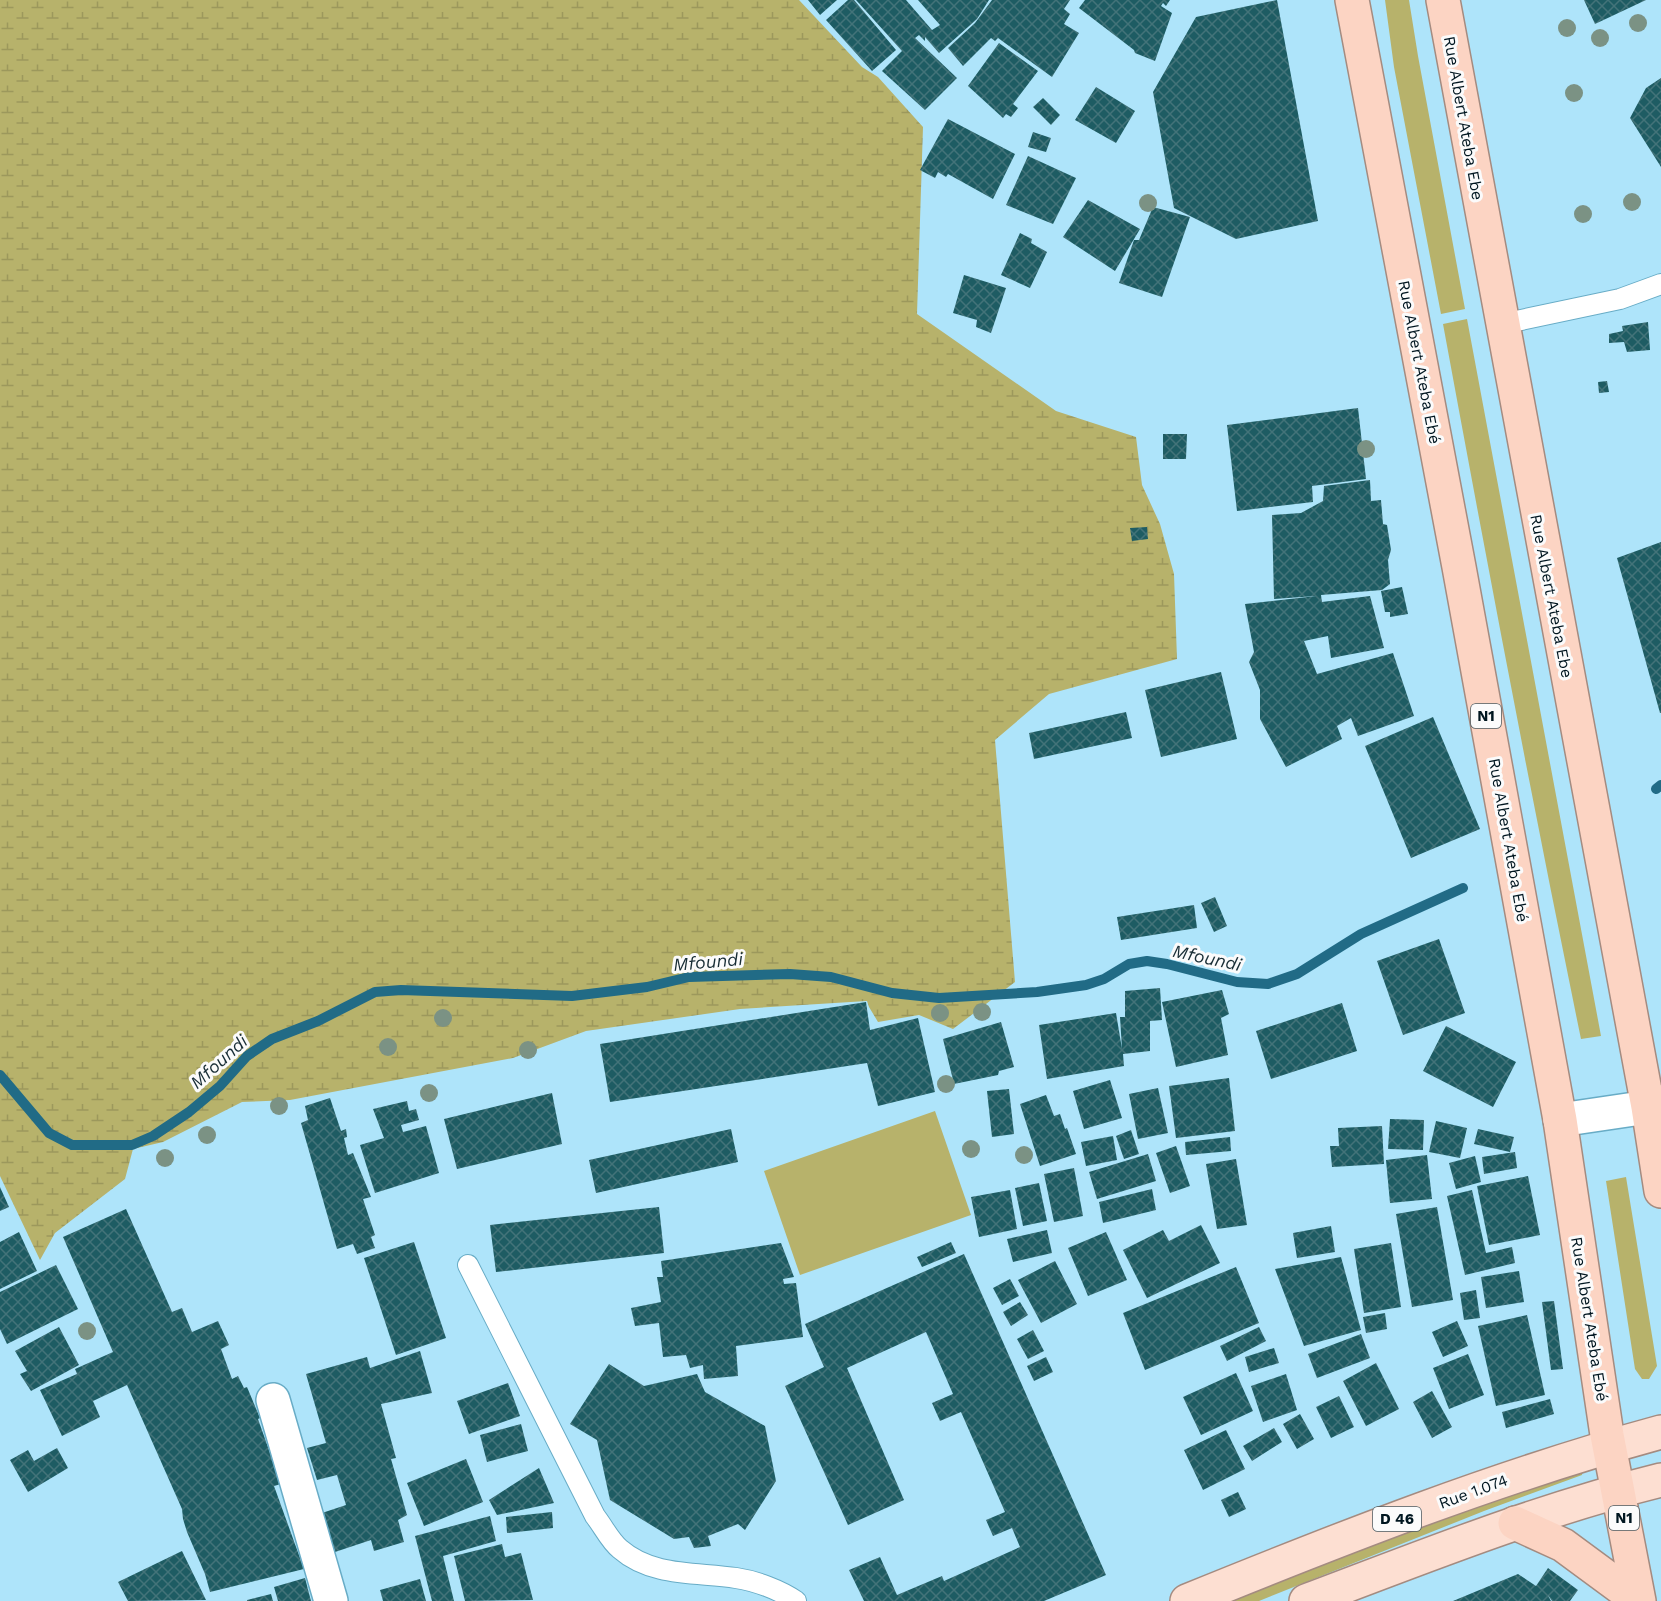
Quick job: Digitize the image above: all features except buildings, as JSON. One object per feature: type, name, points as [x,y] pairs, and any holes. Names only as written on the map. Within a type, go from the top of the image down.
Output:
[{"type":"highway","name":"Rue Albert Ateba Ebé","points":[[1352,0],[1560,1120],[1609,1440]]},
{"type":"highway","name":"Rue Albert Ateba Ebe","points":[[1443,0],[1502,324],[1655,1105],[1661,1191]]},
{"type":"highway","name":"N1","points":[[1609,1440],[1639,1601]]},
{"type":"highway","points":[[1515,1523],[1563,1545],[1639,1601]]},
{"type":"main road","name":"Rue 1.074","points":[[1187,1601],[1285,1561],[1609,1440],[1661,1432]]},
{"type":"main road","points":[[1306,1601],[1515,1523],[1619,1490],[1661,1480]]},
{"type":"street","points":[[1560,1120],[1655,1105]]},
{"type":"street","points":[[273,1400],[331,1601]]},
{"type":"lane","points":[[1502,324],[1620,299],[1661,284]]},
{"type":"lane","points":[[468,1265],[595,1516],[620,1549],[646,1564],[682,1573],[738,1578],[785,1594],[796,1601]]},
{"type":"green space","points":[[0,0],[799,0],[862,67],[878,77],[923,127],[917,314],[1056,411],[1136,437],[1142,485],[1160,524],[1174,574],[1177,659],[1049,694],[995,740],[1015,982],[953,1029],[919,1015],[878,1022],[867,1001],[740,1009],[586,1031],[513,1058],[290,1100],[242,1102],[163,1142],[133,1149],[125,1179],[55,1233],[40,1260],[0,1176]]},
{"type":"green space","points":[[1385,0],[1409,0],[1465,309],[1441,314],[1394,67]]},
{"type":"green space","points":[[1467,319],[1601,1036],[1581,1039],[1476,503],[1443,324]]},
{"type":"green space","points":[[935,1111],[971,1215],[800,1275],[764,1171]]},
{"type":"green space","points":[[1626,1177],[1657,1366],[1649,1379],[1642,1379],[1635,1369],[1606,1181]]},
{"type":"green space","points":[[1583,1468],[1582,1475],[1484,1511],[1259,1601],[1229,1601],[1298,1572]]},
{"type":"waterway","name":"Mfoundi","points":[[1656,789],[1661,785]]},
{"type":"waterway","name":"Mfoundi","points":[[0,1075],[49,1133],[72,1145],[132,1145],[153,1136],[189,1112],[220,1086],[247,1056],[272,1039],[318,1021],[375,992],[401,990],[572,996],[647,987],[689,977],[790,974],[831,977],[892,993],[939,998],[1037,992],[1086,985],[1104,979],[1129,964],[1147,961],[1237,982],[1268,984],[1297,974],[1361,934],[1463,888]]}]
